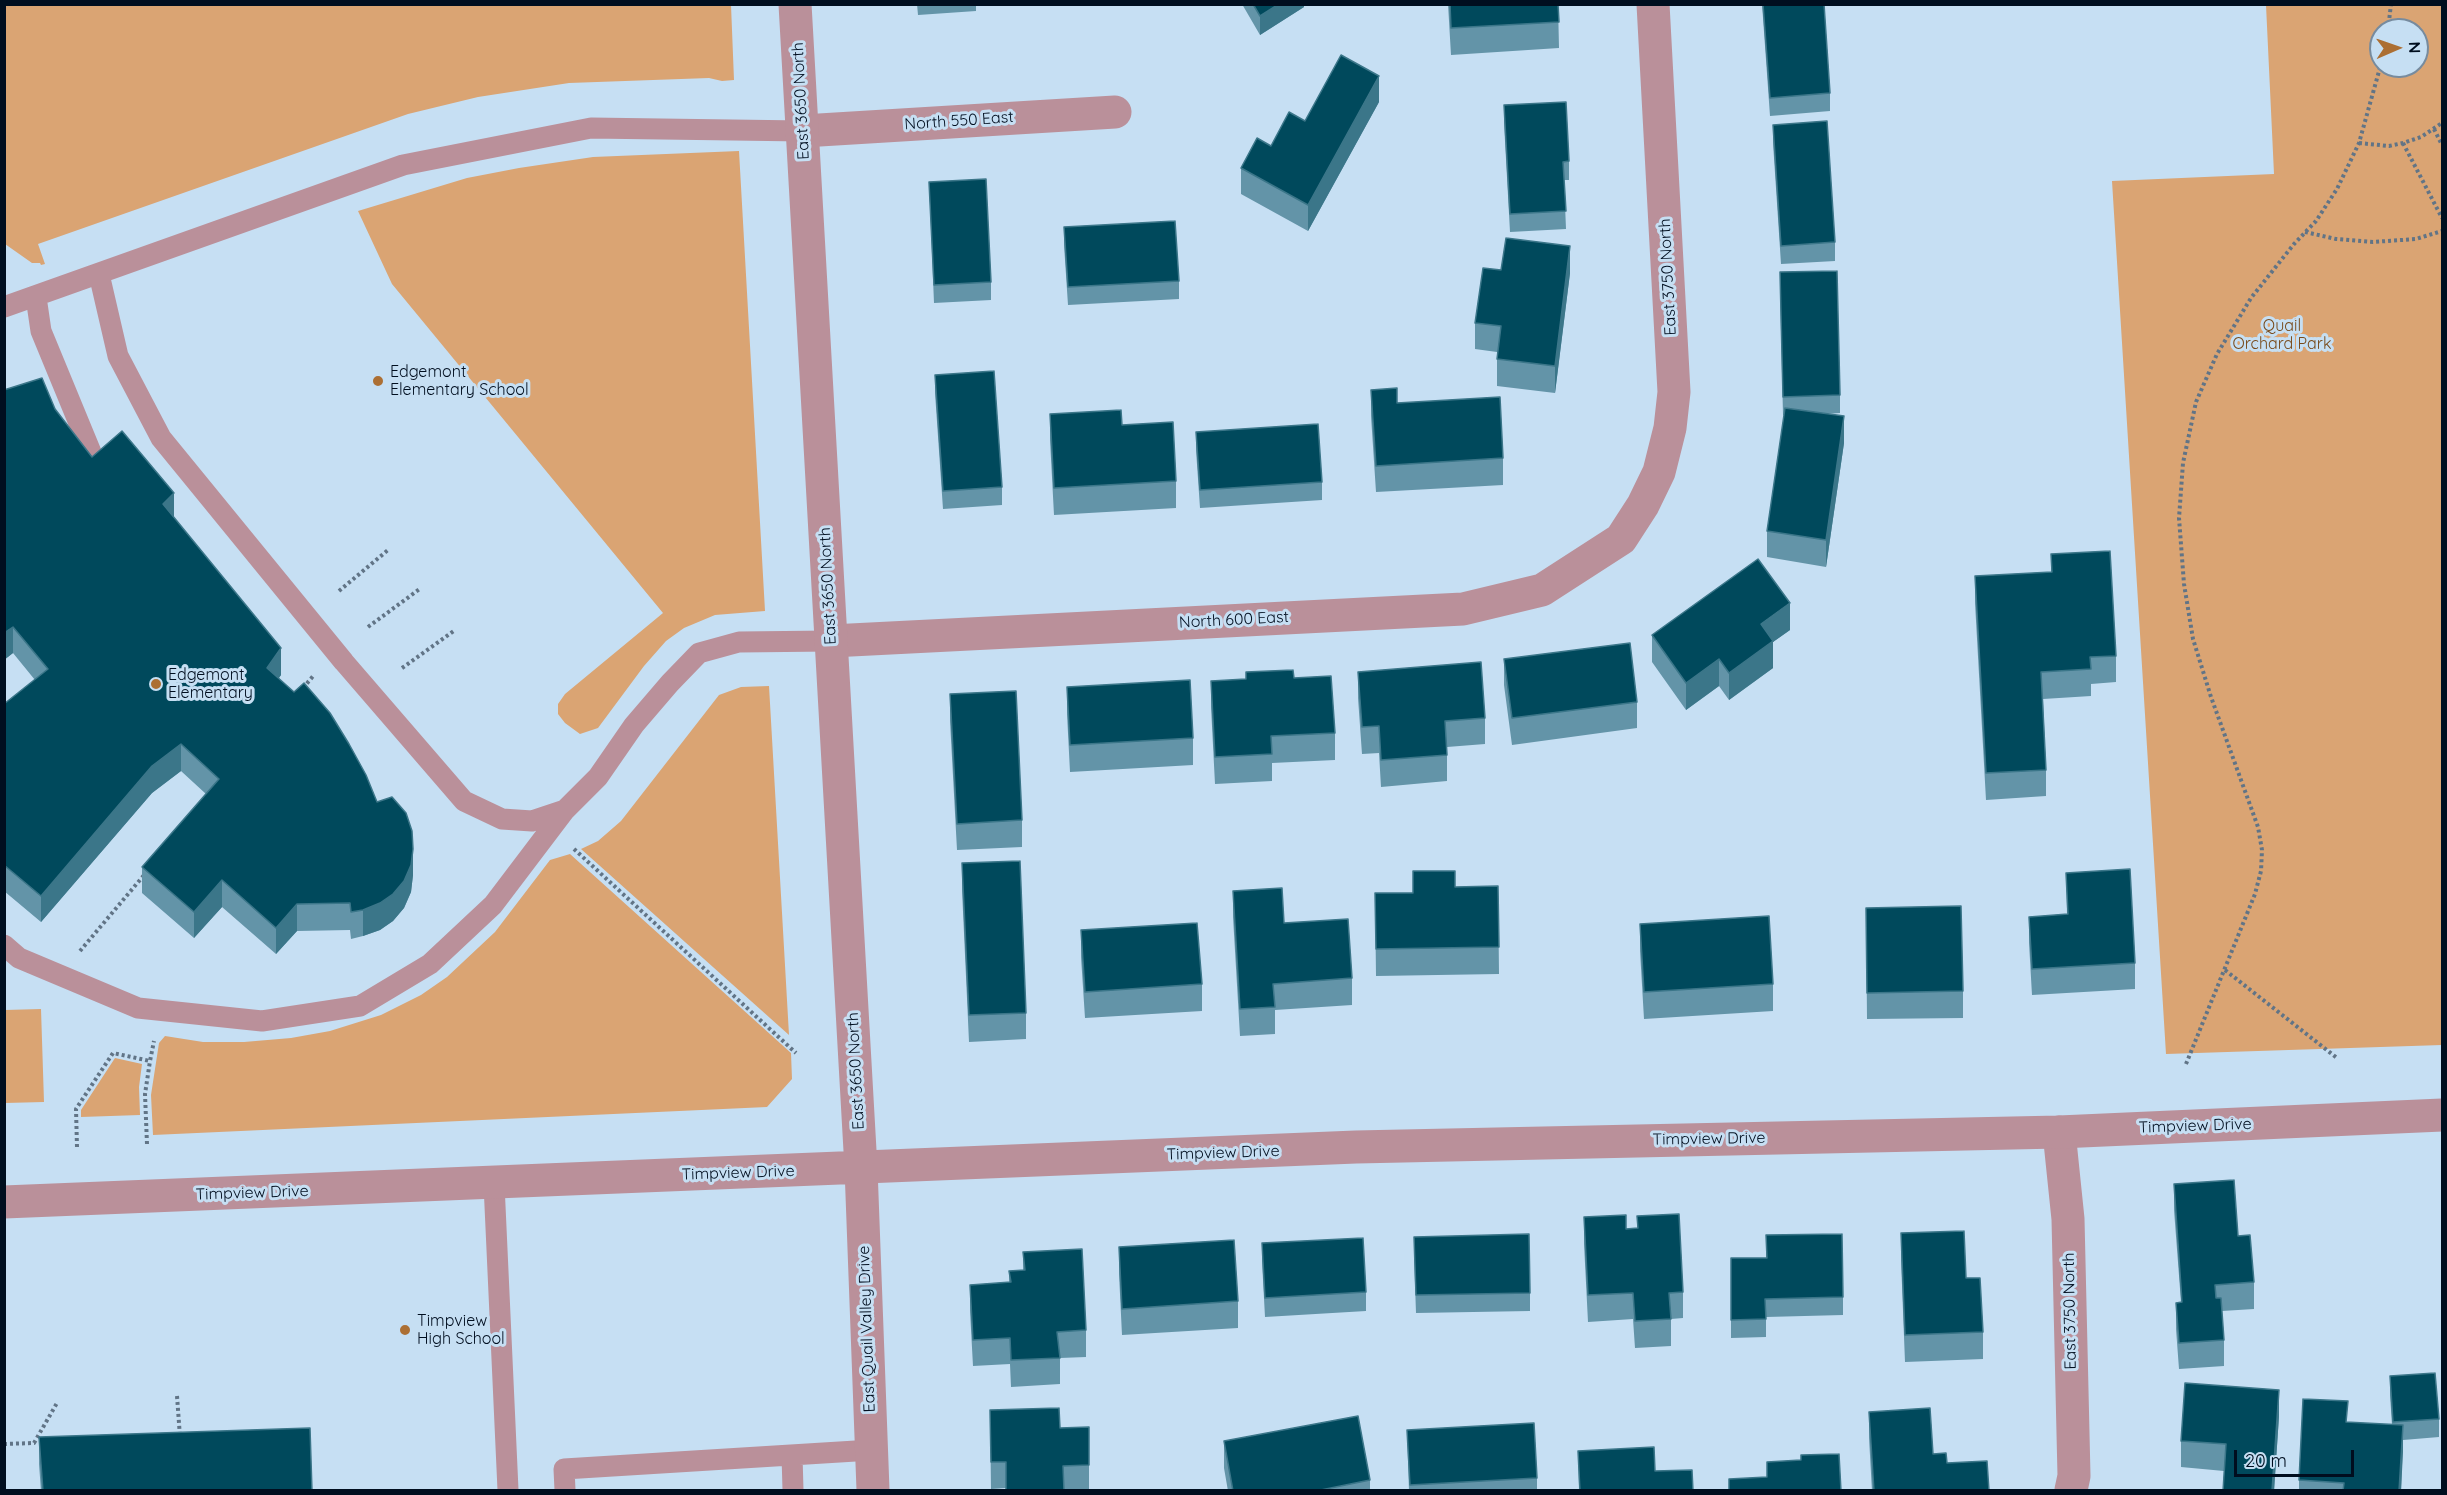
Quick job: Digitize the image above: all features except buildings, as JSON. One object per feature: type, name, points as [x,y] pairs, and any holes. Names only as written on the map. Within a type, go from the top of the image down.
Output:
[{"type":"street","name":"East 3650 North","points":[[795,4],[861,1168]]},
{"type":"street","name":"East 3750 North","points":[[1621,539],[1643,505],[1659,472],[1670,428],[1674,392],[1653,4]]},
{"type":"street","name":"North 550 East","points":[[803,131],[1115,112]]},
{"type":"street","name":"North 600 East","points":[[831,641],[1463,609],[1542,590],[1621,539]]},
{"type":"street","name":"Timpview Drive","points":[[4,1202],[494,1184],[1356,1147],[2059,1131],[2442,1115]]},
{"type":"street","name":"East 3750 North","points":[[2059,1131],[2068,1218],[2074,1476],[2071,1491]]},
{"type":"street","name":"East Quail Valley Drive","points":[[861,1168],[873,1491]]},
{"type":"lane","points":[[4,308],[403,165],[591,128],[803,131]]},
{"type":"lane","points":[[99,274],[118,356],[161,438],[344,662],[464,801],[502,819],[532,821],[565,810]]},
{"type":"lane","points":[[36,297],[40,332],[95,462]]},
{"type":"lane","points":[[4,945],[19,958],[138,1008],[262,1021],[360,1006],[430,964],[493,905],[565,810],[598,777],[634,725],[699,653],[739,642],[831,641]]},
{"type":"lane","points":[[494,1184],[508,1491]]},
{"type":"lane","points":[[565,1491],[564,1469],[872,1450]]},
{"type":"lane","points":[[792,1455],[793,1491]]},
{"type":"path","points":[[2186,1064],[2255,894],[2261,871],[2262,850],[2258,827],[2193,639],[2184,584],[2179,518],[2183,463],[2196,402],[2217,354],[2251,298],[2316,220],[2337,189],[2359,143],[2377,78]]},
{"type":"path","points":[[2359,143],[2389,146],[2403,143],[2421,137],[2442,123]]},
{"type":"path","points":[[2434,129],[2442,145]]},
{"type":"path","points":[[2403,143],[2442,218]]},
{"type":"path","points":[[2305,232],[2336,239],[2373,242],[2416,239],[2442,231]]},
{"type":"path","points":[[339,591],[388,550]]},
{"type":"path","points":[[368,627],[421,588]]},
{"type":"path","points":[[402,668],[455,630]]},
{"type":"path","points":[[299,692],[314,675]]},
{"type":"path","points":[[569,844],[796,1053]]},
{"type":"path","points":[[79,951],[148,869]]},
{"type":"path","points":[[2225,970],[2337,1058]]},
{"type":"path","points":[[147,1144],[145,1094],[155,1035]]},
{"type":"path","points":[[77,1148],[76,1109],[113,1053],[150,1061]]},
{"type":"path","points":[[177,1396],[181,1448]]},
{"type":"path","points":[[4,1444],[34,1443],[57,1403]]},
{"type":"green space","points":[[5,4],[731,5],[734,80],[722,81],[709,78],[569,83],[478,97],[408,114],[38,244],[45,264],[41,265],[32,263],[5,244]]},
{"type":"green space","name":"Quail Orchard Park","points":[[2266,5],[2442,5],[2442,1045],[2166,1054],[2112,181],[2274,174]]},
{"type":"green space","points":[[739,151],[765,611],[715,615],[684,628],[666,641],[644,666],[598,728],[580,734],[565,723],[558,714],[558,704],[565,694],[663,613],[392,284],[358,211],[467,178],[519,168],[593,157]]},
{"type":"green space","points":[[769,686],[789,1035],[581,849],[598,841],[621,821],[719,695],[741,687]]},
{"type":"green space","points":[[570,854],[791,1053],[792,1079],[767,1107],[153,1135],[151,1095],[159,1043],[165,1036],[203,1042],[244,1042],[291,1038],[330,1031],[381,1015],[421,995],[447,977],[495,932],[550,860]]},
{"type":"green space","points":[[41,1009],[44,1102],[5,1103],[5,1010]]},
{"type":"green space","points":[[115,1058],[142,1064],[139,1087],[140,1115],[81,1117],[81,1110]]},
{"type":"place","name":"Edgemont Elementary School","points":[[378,381]]},
{"type":"place","name":"Edgemont Elementary","points":[[156,684]]},
{"type":"place","name":"Timpview High School","points":[[405,1330]]}]
